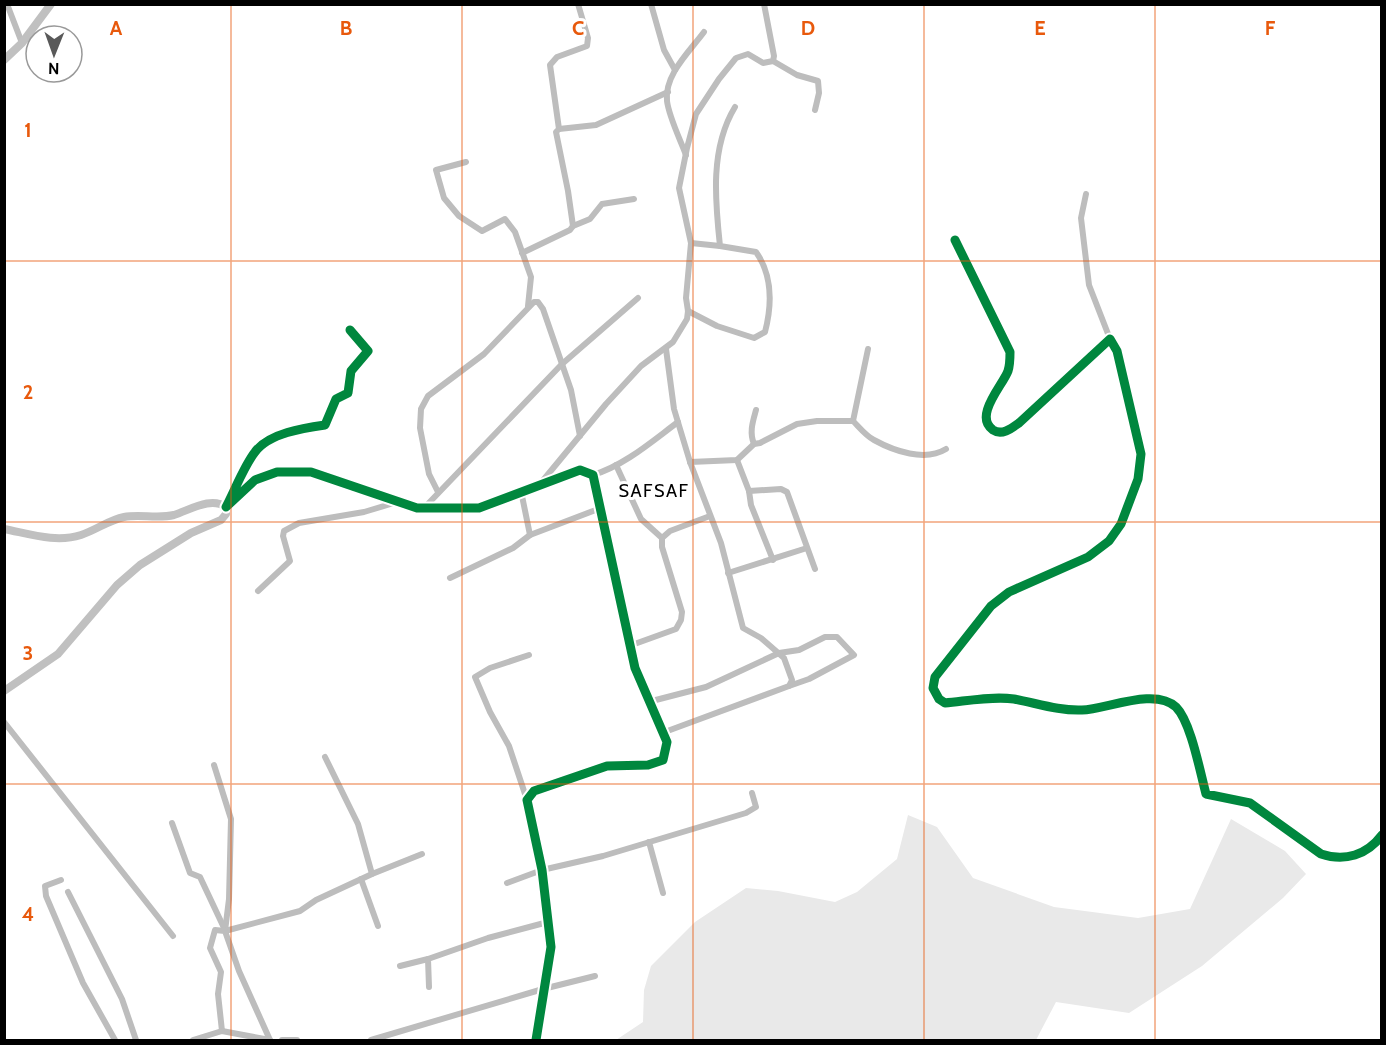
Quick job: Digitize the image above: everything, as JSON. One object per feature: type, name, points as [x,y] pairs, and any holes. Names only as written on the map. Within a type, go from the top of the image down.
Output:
[{"type":"main road","points":[[4,60],[22,43],[51,4]]},
{"type":"main road","points":[[4,529],[65,539],[82,535],[121,518],[170,516],[213,503],[221,503],[226,507],[226,514],[221,520],[191,533],[140,565],[117,585],[58,654],[4,691]]},
{"type":"street","points":[[7,4],[22,43]]},
{"type":"street","points":[[559,129],[550,65],[557,57],[588,46],[588,38],[578,4]]},
{"type":"street","points":[[651,4],[664,51],[675,70]]},
{"type":"street","points":[[764,4],[773,61]]},
{"type":"street","points":[[687,158],[667,101],[668,92],[675,70],[704,32]]},
{"type":"street","points":[[540,484],[641,366],[673,342],[687,319],[686,298],[691,243],[679,188],[696,114],[719,79],[736,58],[748,54],[763,63],[773,61],[797,75],[818,81],[819,93],[815,110]]},
{"type":"street","points":[[573,226],[555,132],[559,129],[596,125],[668,92]]},
{"type":"street","points":[[720,246],[716,206],[716,173],[726,123],[735,107]]},
{"type":"street","points":[[466,162],[436,170],[444,198],[459,216],[482,231],[505,219],[515,232],[531,277],[528,306]]},
{"type":"street","points":[[1086,194],[1081,218],[1089,285],[1117,351],[1141,454],[1138,479],[1121,524],[1109,541],[1088,557],[1009,592],[991,606],[935,677],[933,688],[939,699],[945,703],[1011,699],[1059,709],[1082,710],[1142,699],[1156,698],[1166,701],[1175,707],[1185,722],[1206,794],[1250,803],[1321,854],[1334,858],[1364,852],[1382,835]]},
{"type":"street","points":[[522,253],[590,219],[602,204],[634,199]]},
{"type":"street","points":[[955,240],[1010,352],[1009,370],[988,408],[987,420],[992,429],[999,432],[1009,430],[1019,423],[1110,339]]},
{"type":"street","points":[[688,311],[717,326],[754,338],[765,332],[770,312],[766,265],[756,252],[691,243]]},
{"type":"street","points":[[424,508],[562,364],[638,298]]},
{"type":"street","points":[[438,492],[429,474],[420,428],[420,409],[428,396],[484,354],[534,302],[538,302],[543,309],[571,390],[580,436]]},
{"type":"street","points":[[226,507],[255,450],[291,430],[325,425],[336,399],[348,393],[351,371],[368,351],[350,330]]},
{"type":"street","points":[[666,349],[674,409],[690,462],[721,543],[743,628],[761,638],[779,653],[789,669],[792,680],[789,686]]},
{"type":"street","points":[[853,422],[868,349]]},
{"type":"street","points":[[754,444],[752,426],[756,410]]},
{"type":"street","points":[[690,462],[737,460],[754,444],[797,424],[817,421],[853,422],[873,440],[910,454],[939,453],[946,449]]},
{"type":"street","points":[[226,507],[255,480],[278,472],[311,471],[417,508],[479,507],[580,470],[592,475],[616,465],[678,422]]},
{"type":"street","points":[[737,460],[749,491],[751,505],[773,560]]},
{"type":"street","points":[[616,465],[641,519],[662,538],[662,546],[682,612],[681,620],[676,628],[629,646]]},
{"type":"street","points":[[526,800],[534,791],[607,766],[648,765],[663,759],[667,742],[635,668],[592,475]]},
{"type":"street","points":[[749,491],[781,489],[787,492],[815,569]]},
{"type":"street","points":[[521,491],[531,536]]},
{"type":"street","points":[[258,591],[290,561],[283,536],[284,531],[299,524],[364,512],[398,501]]},
{"type":"street","points":[[450,578],[513,548],[531,536],[601,508]]},
{"type":"street","points":[[662,538],[670,531],[710,516]]},
{"type":"street","points":[[728,573],[807,548]]},
{"type":"street","points":[[648,702],[706,687],[779,653],[799,650],[825,637],[837,637],[854,655],[809,679],[662,733]]},
{"type":"street","points":[[529,655],[490,668],[475,677],[490,712],[509,746],[526,800],[542,870],[551,947],[536,1041]]},
{"type":"street","points":[[4,722],[173,936]]},
{"type":"street","points":[[325,758],[358,824],[372,874]]},
{"type":"street","points":[[214,765],[231,819],[229,899],[225,931]]},
{"type":"street","points":[[507,883],[542,870],[603,856],[746,813],[756,807],[752,793]]},
{"type":"street","points":[[172,823],[190,873],[200,877],[270,1040]]},
{"type":"street","points":[[648,842],[663,893]]},
{"type":"street","points":[[222,1031],[218,994],[221,972],[210,948],[215,930],[225,931],[300,910],[361,879],[422,854]]},
{"type":"street","points":[[361,879],[378,926]]},
{"type":"street","points":[[61,880],[45,886],[46,896],[83,983],[115,1041]]},
{"type":"street","points":[[69,892],[122,999],[136,1041]]},
{"type":"street","points":[[400,966],[548,922]]},
{"type":"street","points":[[428,959],[429,987]]},
{"type":"street","points":[[371,1041],[543,989],[595,976]]},
{"type":"street","points":[[193,1041],[222,1031],[270,1040]]},
{"type":"street","points":[[282,1041],[297,1041]]},
{"type":"shaded area","points":[[908,815],[937,827],[973,878],[1054,907],[1138,918],[1190,909],[1231,819],[1285,851],[1306,874],[1283,898],[1202,966],[1129,1013],[1056,1002],[1036,1040],[616,1040],[643,1022],[644,990],[651,966],[695,922],[746,888],[778,891],[835,902],[857,892],[897,859]]},
{"type":"cycle path","points":[[955,240],[1010,352],[1008,371],[991,400],[986,417],[993,430],[1007,431],[1016,425],[1110,339],[1117,351],[1141,454],[1138,479],[1121,524],[1109,541],[1088,557],[1009,592],[991,606],[935,677],[933,688],[939,699],[945,703],[1006,698],[1073,710],[1092,709],[1144,699],[1167,701],[1176,707],[1186,724],[1206,794],[1250,803],[1321,854],[1339,857],[1355,855],[1370,848],[1382,835]]},
{"type":"cycle path","points":[[350,330],[368,351],[351,371],[348,393],[336,399],[325,425],[287,432],[261,446],[247,464],[226,507],[255,480],[277,472],[311,472],[417,508],[479,508],[580,470],[593,475],[635,668],[667,742],[663,760],[648,765],[607,766],[534,791],[527,800],[542,870],[551,947],[536,1040]]},
{"type":"district","name":"SAFSAF","points":[[654,491]]}]
